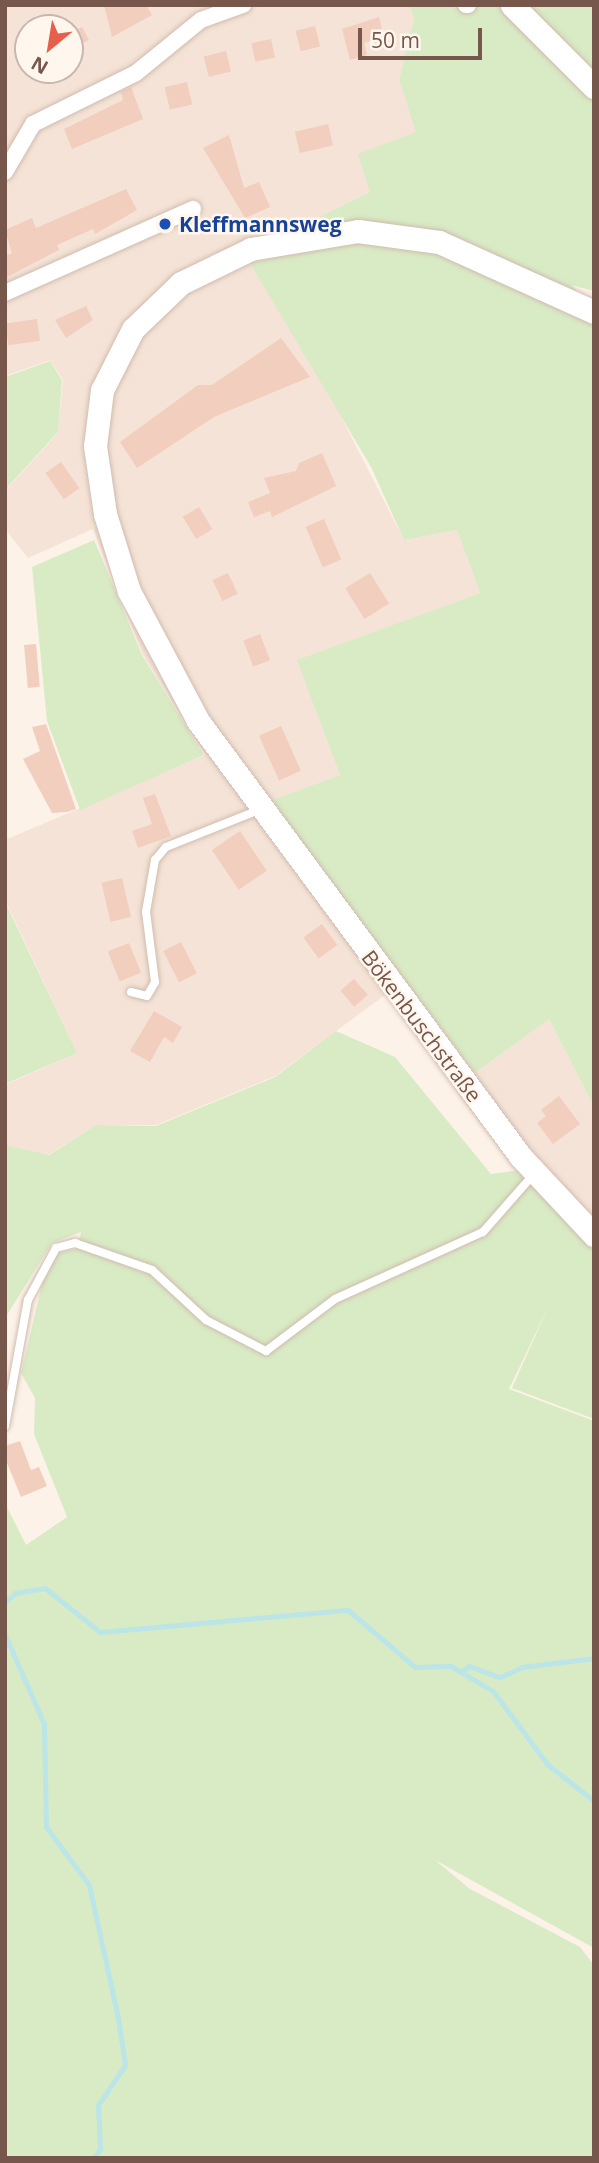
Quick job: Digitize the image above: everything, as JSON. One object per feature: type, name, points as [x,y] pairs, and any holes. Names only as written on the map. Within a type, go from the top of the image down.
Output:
[{"type":"main road","points":[[512,5],[594,87]]},
{"type":"main road","name":"Bökenbuschstraße","points":[[594,312],[439,242],[358,230],[307,234],[209,265],[133,329],[108,373],[95,423],[96,469],[115,552],[173,679],[259,810],[536,1174],[594,1235]]},
{"type":"street","points":[[5,172],[33,124],[136,73],[201,20],[243,5]]},
{"type":"street","points":[[5,293],[193,209]]},
{"type":"lane","points":[[131,992],[147,996],[155,982],[146,912],[155,860],[166,846],[259,810]]},
{"type":"lane","points":[[5,1426],[28,1300],[56,1248],[75,1243],[152,1270],[206,1320],[266,1351],[335,1299],[484,1233],[536,1174]]},
{"type":"shaded area","points":[[5,5],[409,5],[414,18],[399,80],[417,132],[370,192],[313,220],[334,403],[404,540],[457,530],[480,593],[298,660],[340,775],[268,802],[475,1073],[549,1019],[594,1107],[594,1247],[521,1170],[385,995],[275,1076],[156,1125],[96,1125],[48,1155],[5,1145],[5,1085],[77,1053],[7,904],[5,840],[205,755],[143,655],[93,529],[28,558],[5,529],[5,491],[58,433],[63,380],[50,360],[5,376]]},
{"type":"green space","points":[[409,5],[594,5],[594,291],[572,285],[594,316],[594,1107],[549,1019],[475,1073],[267,802],[340,775],[297,660],[480,593],[457,530],[404,540],[371,467],[238,243],[313,220],[370,192],[358,154],[416,132],[399,80],[414,18]]},
{"type":"green space","points":[[50,361],[62,380],[58,432],[5,490],[5,377]]},
{"type":"green space","points":[[94,540],[142,655],[204,755],[80,810],[47,721],[32,567]]},
{"type":"green space","points":[[5,884],[6,904],[77,1053],[5,1084]]},
{"type":"green space","points":[[336,1031],[395,1057],[491,1174],[520,1170],[594,1247],[594,1419],[512,1388],[550,1303],[509,1389],[594,1421],[594,1948],[435,1860],[470,1889],[580,1947],[594,1965],[594,2158],[5,2158],[5,1503],[26,1545],[67,1517],[34,1434],[35,1398],[21,1373],[45,1272],[59,1253],[78,1248],[81,1232],[52,1243],[5,1318],[5,1145],[49,1155],[96,1125],[156,1126],[275,1077]]},
{"type":"building","points":[[104,5],[146,5],[152,15],[112,37]]},
{"type":"building","points":[[379,17],[384,37],[364,43],[367,55],[350,60],[342,29]]},
{"type":"building","points":[[315,26],[320,46],[301,51],[296,31]]},
{"type":"building","points":[[271,39],[275,58],[255,62],[251,43]]},
{"type":"building","points":[[226,51],[231,71],[209,77],[204,57]]},
{"type":"building","points":[[187,82],[192,104],[170,110],[165,87]]},
{"type":"building","points":[[131,87],[143,119],[72,149],[64,129],[123,100],[121,92]]},
{"type":"building","points":[[328,124],[333,145],[300,153],[295,132]]},
{"type":"building","points":[[229,135],[244,188],[259,182],[270,207],[245,218],[203,148]]},
{"type":"building","points":[[126,189],[137,210],[95,234],[93,229],[57,245],[59,250],[5,278],[5,256],[12,253],[5,230],[32,218],[36,228]]},
{"type":"building","points":[[86,306],[93,320],[66,338],[55,320]]},
{"type":"building","points":[[37,319],[40,341],[8,345],[5,323]]},
{"type":"building","points":[[281,338],[310,377],[214,417],[137,468],[120,442],[198,385],[212,385]]},
{"type":"building","points":[[322,453],[336,486],[272,517],[270,511],[254,517],[248,502],[270,493],[264,478],[296,471],[299,463]]},
{"type":"building","points":[[61,462],[79,488],[64,499],[45,473]]},
{"type":"building","points":[[199,507],[212,529],[196,539],[183,517]]},
{"type":"building","points":[[324,519],[341,560],[323,567],[306,527]]},
{"type":"building","points":[[228,573],[238,594],[222,601],[213,580]]},
{"type":"building","points":[[370,573],[389,604],[364,619],[345,588]]},
{"type":"building","points":[[260,634],[270,660],[253,667],[243,640]]},
{"type":"building","points":[[36,644],[40,687],[28,688],[24,645]]},
{"type":"building","points":[[46,724],[76,809],[67,812],[52,813],[23,759],[40,751],[32,727]]},
{"type":"building","points":[[281,726],[301,771],[279,781],[259,736]]},
{"type":"building","points":[[155,794],[171,836],[138,848],[132,831],[152,824],[143,798]]},
{"type":"building","points":[[240,831],[267,871],[239,890],[212,850]]},
{"type":"building","points":[[122,878],[131,917],[111,922],[102,883]]},
{"type":"building","points":[[322,924],[337,945],[319,959],[303,938]]},
{"type":"building","points":[[181,942],[197,973],[179,982],[163,951]]},
{"type":"building","points":[[129,943],[141,973],[120,981],[108,952]]},
{"type":"building","points":[[354,979],[368,995],[354,1007],[340,991]]},
{"type":"building","points":[[154,1011],[182,1027],[173,1043],[164,1037],[150,1062],[130,1051]]},
{"type":"building","points":[[559,1096],[580,1124],[553,1144],[537,1123],[546,1116],[541,1110]]},
{"type":"building","points":[[20,1441],[31,1470],[39,1467],[47,1486],[21,1497],[5,1458],[5,1446]]},
{"type":"waterway","points":[[5,1602],[15,1593],[45,1588],[100,1632],[348,1610],[415,1667],[451,1666],[493,1691],[548,1765],[594,1801]]},
{"type":"waterway","points":[[5,1635],[44,1724],[46,1827],[89,1885],[118,2018],[125,2065],[98,2105],[100,2149],[94,2158]]},
{"type":"waterway","points":[[461,1672],[469,1666],[500,1677],[522,1667],[594,1658]]},
{"type":"place","name":"Kleffmannsweg","points":[[165,224]]}]
